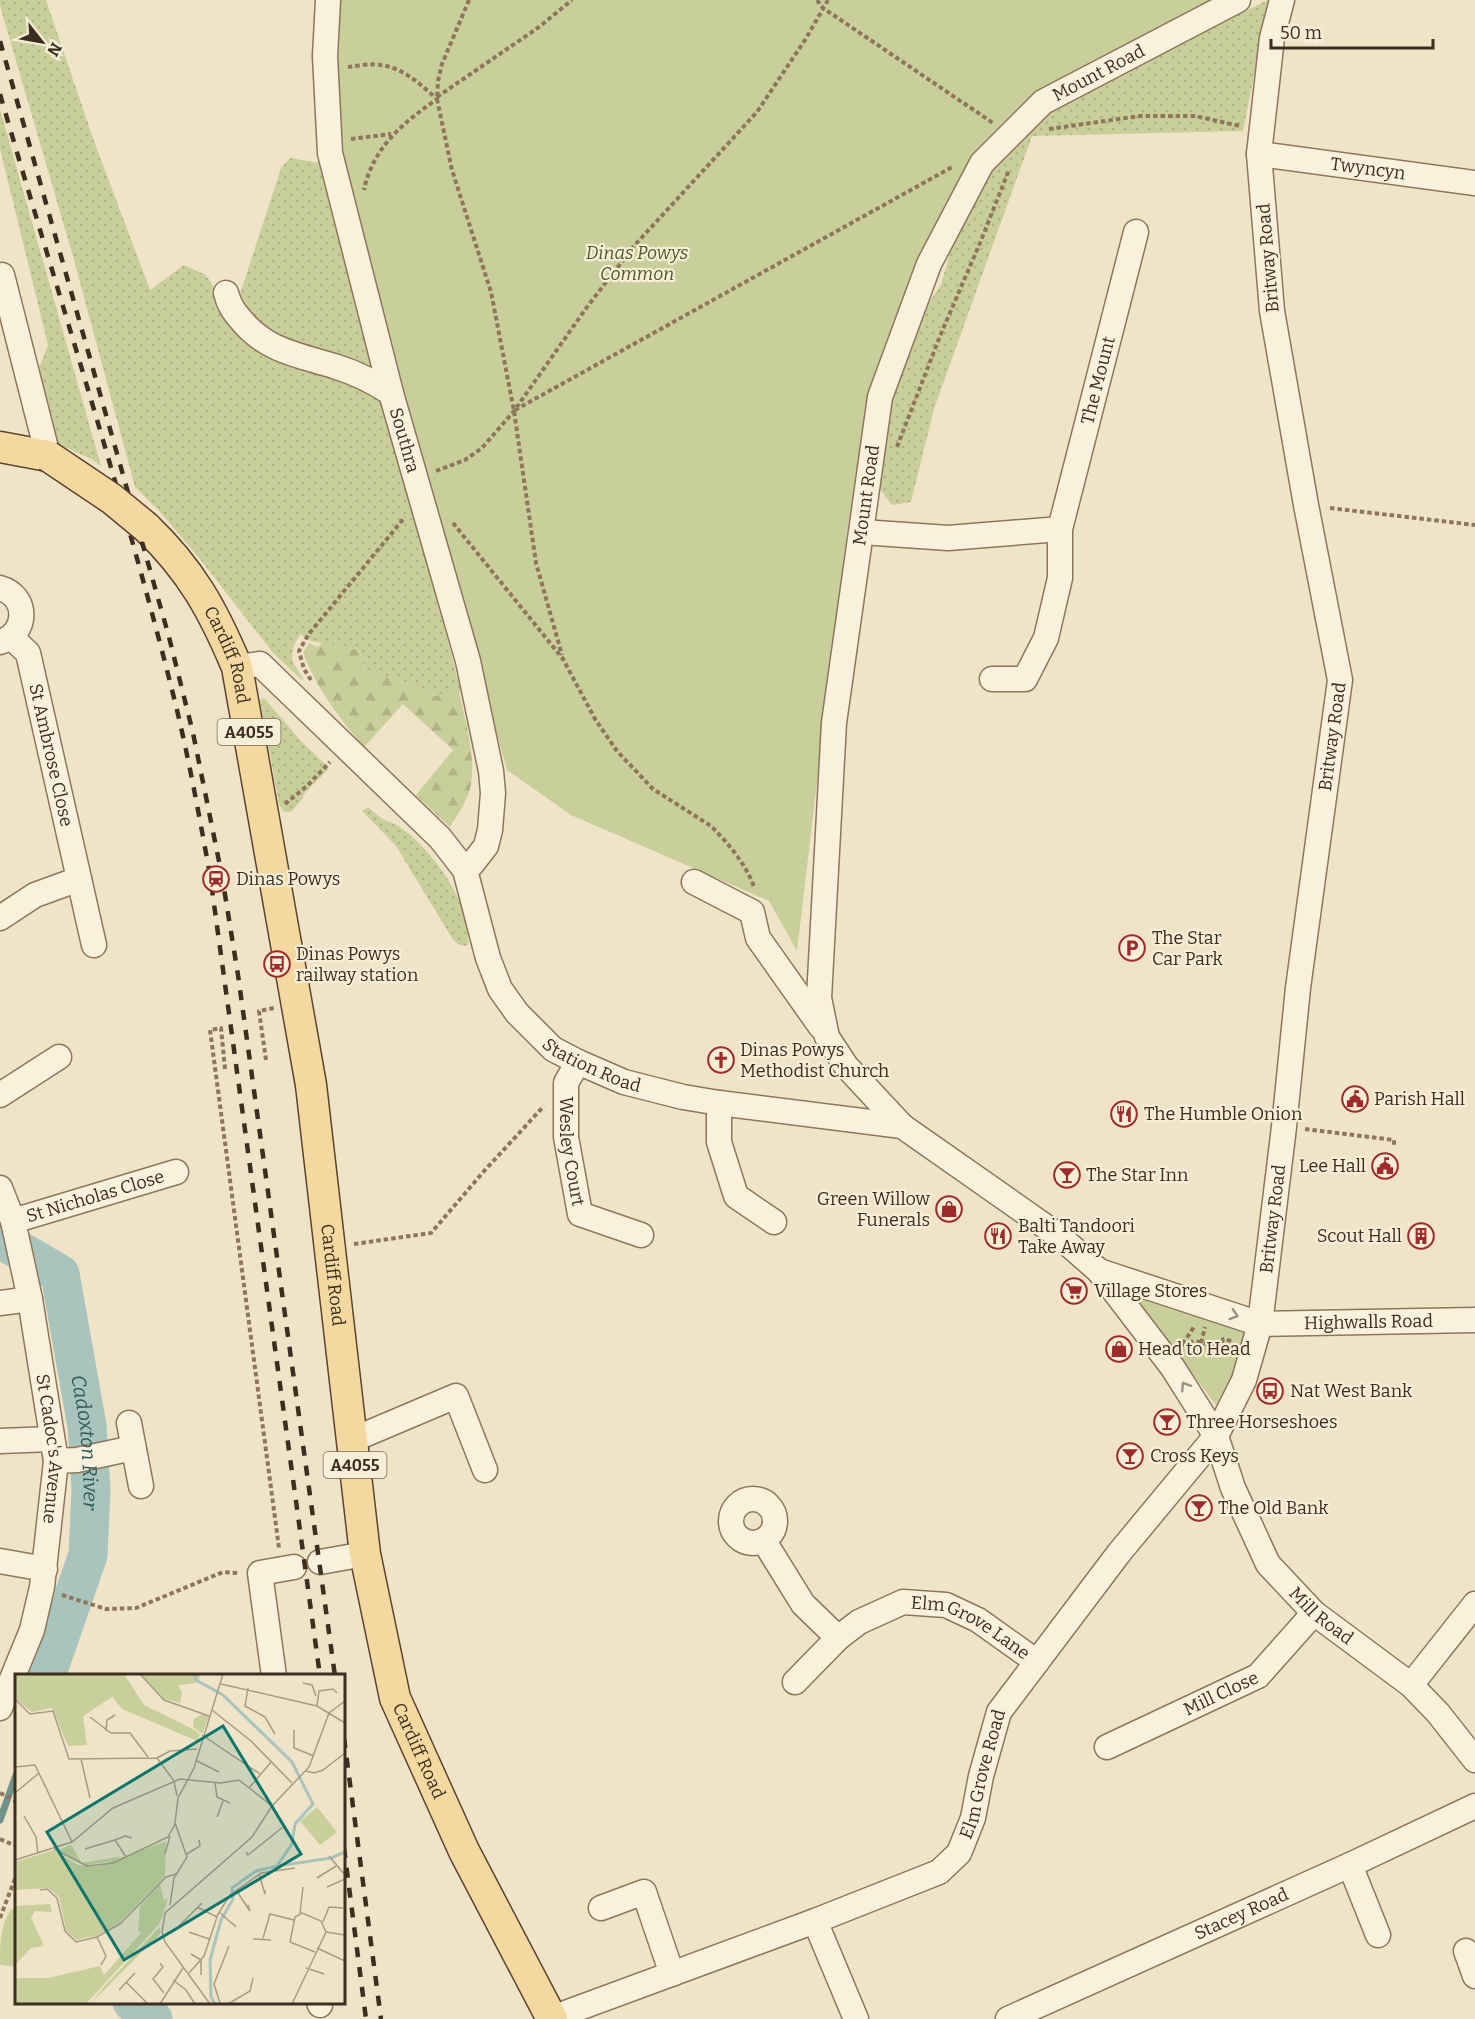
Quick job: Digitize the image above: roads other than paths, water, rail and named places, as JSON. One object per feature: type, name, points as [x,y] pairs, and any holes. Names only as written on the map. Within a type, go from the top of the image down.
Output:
[{"type":"main road","name":"A4055","points":[[0,447],[40,454]]},
{"type":"main road","name":"Cardiff Road","points":[[40,454],[112,499],[170,550],[193,581],[218,622],[237,667],[311,1084],[365,1554],[395,1698],[464,1851],[552,2018]]},
{"type":"street","name":"Southra","points":[[328,0],[326,69],[330,153],[391,393],[468,661],[491,771],[492,802],[490,830],[486,846],[478,858],[465,870]]},
{"type":"street","name":"Mount Road","points":[[902,1126],[846,1066],[827,1036],[819,998],[834,723],[880,397],[929,264],[982,162],[1043,102],[1238,0]]},
{"type":"street","name":"Britway Road","points":[[1216,1436],[1244,1380],[1257,1335],[1284,1127],[1298,988],[1340,680],[1306,506],[1272,311],[1259,154],[1272,38],[1282,0]]},
{"type":"street","name":"Twyncyn","points":[[1259,154],[1475,183]]},
{"type":"street","name":"The Mount","points":[[992,679],[1024,679],[1046,638],[1060,578],[1060,529],[1136,232]]},
{"type":"street","points":[[2,275],[40,454]]},
{"type":"street","points":[[226,293],[229,305],[252,332],[273,347],[339,368],[369,380],[391,393]]},
{"type":"street","points":[[13,363],[40,454]]},
{"type":"street","points":[[862,532],[948,538],[1060,529]]},
{"type":"street","name":"St Ambrose Close","points":[[0,588],[11,592],[21,606],[21,623],[17,631],[5,639],[28,653],[94,945]]},
{"type":"street","name":"Station Road","points":[[237,667],[260,664],[440,838],[465,870],[488,958],[500,989],[517,1013],[553,1049],[572,1073],[719,1103],[902,1126],[1059,1236],[1099,1271],[1174,1353],[1216,1436]]},
{"type":"street","points":[[0,918],[35,895],[79,879]]},
{"type":"street","points":[[694,882],[752,912],[758,938],[827,1036]]},
{"type":"street","points":[[0,1095],[59,1056]]},
{"type":"street","name":"Wesley Court","points":[[572,1073],[567,1137],[580,1214],[641,1234]]},
{"type":"street","points":[[719,1103],[719,1142],[736,1196],[774,1222]]},
{"type":"street","name":"St Nicholas Close","points":[[14,1221],[176,1172]]},
{"type":"street","name":"St Cadoc's Avenue","points":[[0,1188],[14,1221],[62,1453],[45,1569],[32,1630],[3,1694]]},
{"type":"street","name":"Station Road","points":[[1099,1271],[1202,1305],[1257,1335]]},
{"type":"street","points":[[0,1303],[30,1299]]},
{"type":"street","name":"Highwalls Road","points":[[1257,1335],[1475,1320]]},
{"type":"street","points":[[352,1440],[456,1396],[485,1470]]},
{"type":"street","points":[[129,1423],[141,1486]]},
{"type":"street","name":"Mill Road","points":[[1216,1436],[1233,1488],[1268,1564],[1314,1613],[1411,1685],[1474,1755]]},
{"type":"street","name":"Elm Grove Road","points":[[552,2018],[815,1921],[939,1872],[959,1853],[974,1818],[981,1776],[999,1712],[1119,1553],[1216,1436]]},
{"type":"street","points":[[0,1441],[62,1453],[103,1455],[134,1448]]},
{"type":"street","points":[[764,1540],[802,1604],[838,1638]]},
{"type":"street","points":[[320,1562],[365,1554]]},
{"type":"street","points":[[0,1561],[45,1569]]},
{"type":"street","points":[[274,1674],[278,1570]]},
{"type":"street","name":"Elm Grove Lane","points":[[795,1682],[838,1638],[859,1622],[903,1602],[946,1605],[978,1620],[1037,1662]]},
{"type":"street","points":[[1411,1685],[1475,1604]]},
{"type":"street","name":"Mill Close","points":[[1107,1747],[1258,1676],[1314,1613]]},
{"type":"street","name":"Stacey Road","points":[[1008,2019],[1350,1865],[1475,1806]]},
{"type":"street","points":[[1350,1865],[1378,1935]]},
{"type":"street","points":[[601,1908],[644,1893],[672,1974]]},
{"type":"street","points":[[815,1921],[856,2019]]},
{"type":"street","points":[[1466,1951],[1475,1976]]},
{"type":"waterway","name":"Cadoxton River","points":[[0,1239],[60,1274],[87,1426],[91,1490],[88,1555],[47,1674]]},
{"type":"waterway","points":[[0,1820],[15,1778]]},
{"type":"waterway","name":"Cadoxton River","points":[[134,2004],[153,2019]]},
{"type":"railway","points":[[0,41],[169,637],[193,733],[222,876],[238,975],[335,1674]]},
{"type":"railway","points":[[0,94],[136,555],[191,772],[210,875],[320,1674]]},
{"type":"railway","points":[[345,1746],[381,2019]]},
{"type":"railway","points":[[345,1856],[366,2019]]},
{"type":"place","name":"Dinas Powys","points":[[216,879]]},
{"type":"place","name":"The Star Car Park","points":[[1132,948]]},
{"type":"place","name":"Dinas Powys railway station","points":[[277,964]]},
{"type":"place","name":"Dinas Powys Methodist Church","points":[[721,1060]]},
{"type":"place","name":"Parish Hall","points":[[1355,1099]]},
{"type":"place","name":"The Humble Onion","points":[[1124,1114]]},
{"type":"place","name":"Lee Hall","points":[[1385,1166]]},
{"type":"place","name":"The Star Inn","points":[[1067,1175]]},
{"type":"place","name":"Green Willow Funerals","points":[[949,1209]]},
{"type":"place","name":"Balti Tandoori Take Away","points":[[998,1236]]},
{"type":"place","name":"Scout Hall","points":[[1421,1236]]},
{"type":"place","name":"Village Stores","points":[[1074,1291]]},
{"type":"place","name":"Head to Head","points":[[1119,1349]]},
{"type":"place","name":"Nat West Bank","points":[[1270,1391]]},
{"type":"place","name":"Three Horseshoes","points":[[1167,1422]]},
{"type":"place","name":"Cross Keys","points":[[1130,1456]]},
{"type":"place","name":"The Old Bank","points":[[1199,1508]]},
{"type":"park label","name":"Dinas Powys Common","points":[[637,263]]}]
